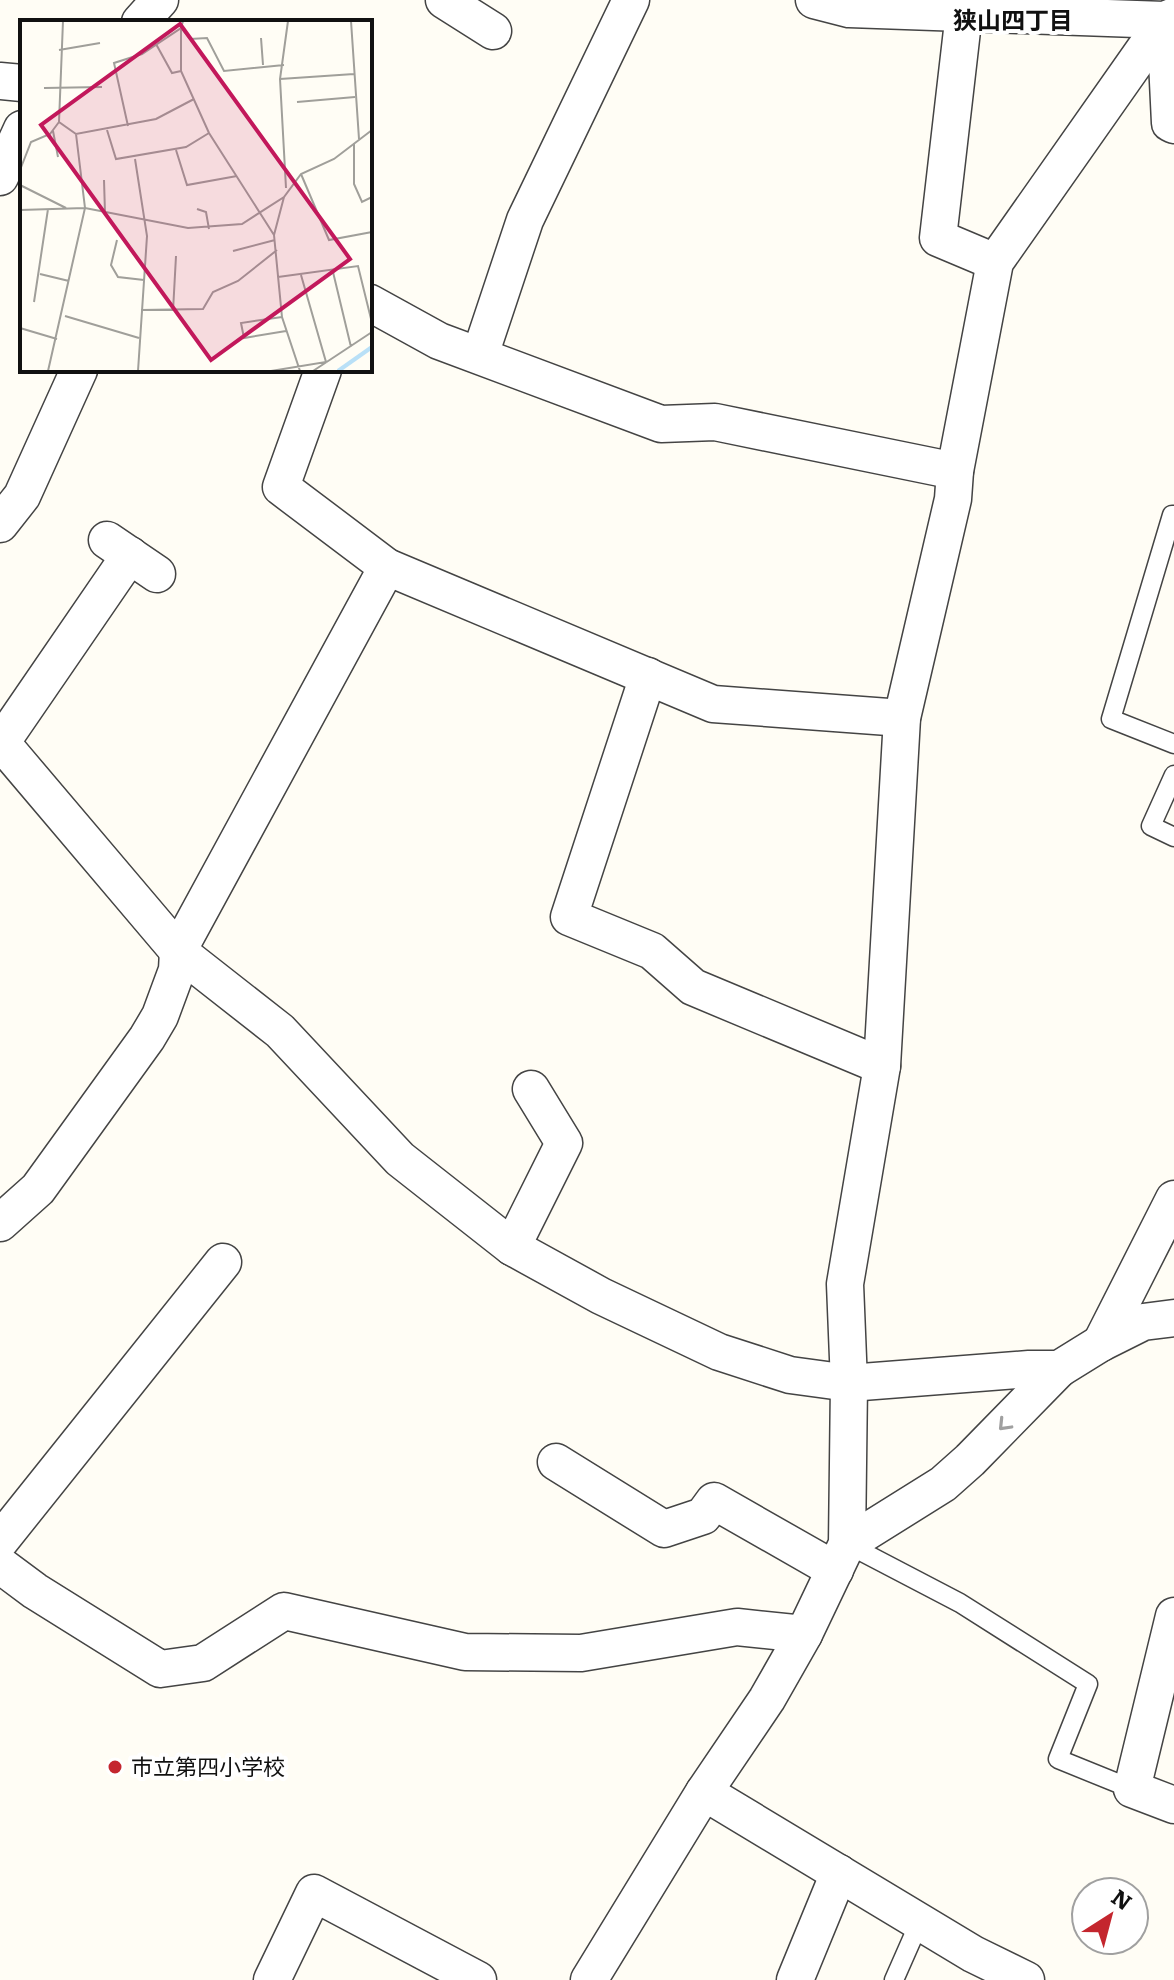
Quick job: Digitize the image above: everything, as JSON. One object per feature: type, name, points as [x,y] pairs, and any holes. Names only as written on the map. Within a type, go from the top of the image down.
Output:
[{"type":"street","points":[[142,20],[160,0]]},
{"type":"street","points":[[444,0],[493,31]]},
{"type":"street","points":[[480,355],[525,220],[631,0]]},
{"type":"street","points":[[814,0],[849,9],[1170,18]]},
{"type":"street","points":[[964,13],[938,238],[995,262]]},
{"type":"street","points":[[1170,18],[1170,123],[1174,125]]},
{"type":"street","points":[[589,1980],[704,1792],[767,1699],[804,1634],[841,1557],[849,1383],[845,1284],[882,1066],[902,718],[953,499],[955,471],[995,262],[1170,18]]},
{"type":"street","points":[[0,81],[20,83]]},
{"type":"street","points":[[0,177],[20,133]]},
{"type":"street","points":[[372,304],[439,341],[661,424],[715,422],[955,471]]},
{"type":"street","points":[[0,524],[22,496],[78,372]]},
{"type":"street","points":[[322,372],[281,487],[387,567],[713,704],[902,718]]},
{"type":"street","points":[[131,556],[1,742],[178,951],[280,1031],[400,1159],[512,1247],[601,1296],[719,1352],[790,1375],[849,1383],[1059,1369]]},
{"type":"street","points":[[0,1223],[38,1189],[160,1016],[177,970],[178,951],[387,567]]},
{"type":"street","points":[[648,676],[569,917],[652,951],[693,987],[882,1066]]},
{"type":"street","points":[[512,1247],[564,1143],[531,1089]]},
{"type":"street","points":[[1101,1343],[1174,1199]]},
{"type":"street","points":[[0,1541],[223,1262]]},
{"type":"street","points":[[841,1557],[943,1484],[1059,1369],[1143,1322],[1174,1318]]},
{"type":"street","points":[[556,1462],[664,1529],[703,1516],[714,1501],[841,1557]]},
{"type":"street","points":[[0,1565],[35,1591],[160,1669],[203,1663],[284,1611],[465,1652],[581,1653],[737,1627],[804,1634]]},
{"type":"street","points":[[1174,1616],[1132,1789],[1174,1805]]},
{"type":"street","points":[[704,1792],[973,1954],[1026,1980]]},
{"type":"street","points":[[795,1980],[839,1873]]},
{"type":"street","points":[[272,1980],[314,1893],[478,1980]]},
{"type":"lane","points":[[1174,515],[1111,719],[1174,744]]},
{"type":"lane","points":[[1174,775],[1151,826],[1174,837]]},
{"type":"lane","points":[[841,1557],[960,1603],[1088,1684],[1058,1759],[1132,1789]]},
{"type":"lane","points":[[894,1980],[920,1921]]},
{"type":"place","name":"市立第四小学校","points":[[115,1767]]},
{"type":"district","name":"狭山四丁目","points":[[1013,21]]}]
